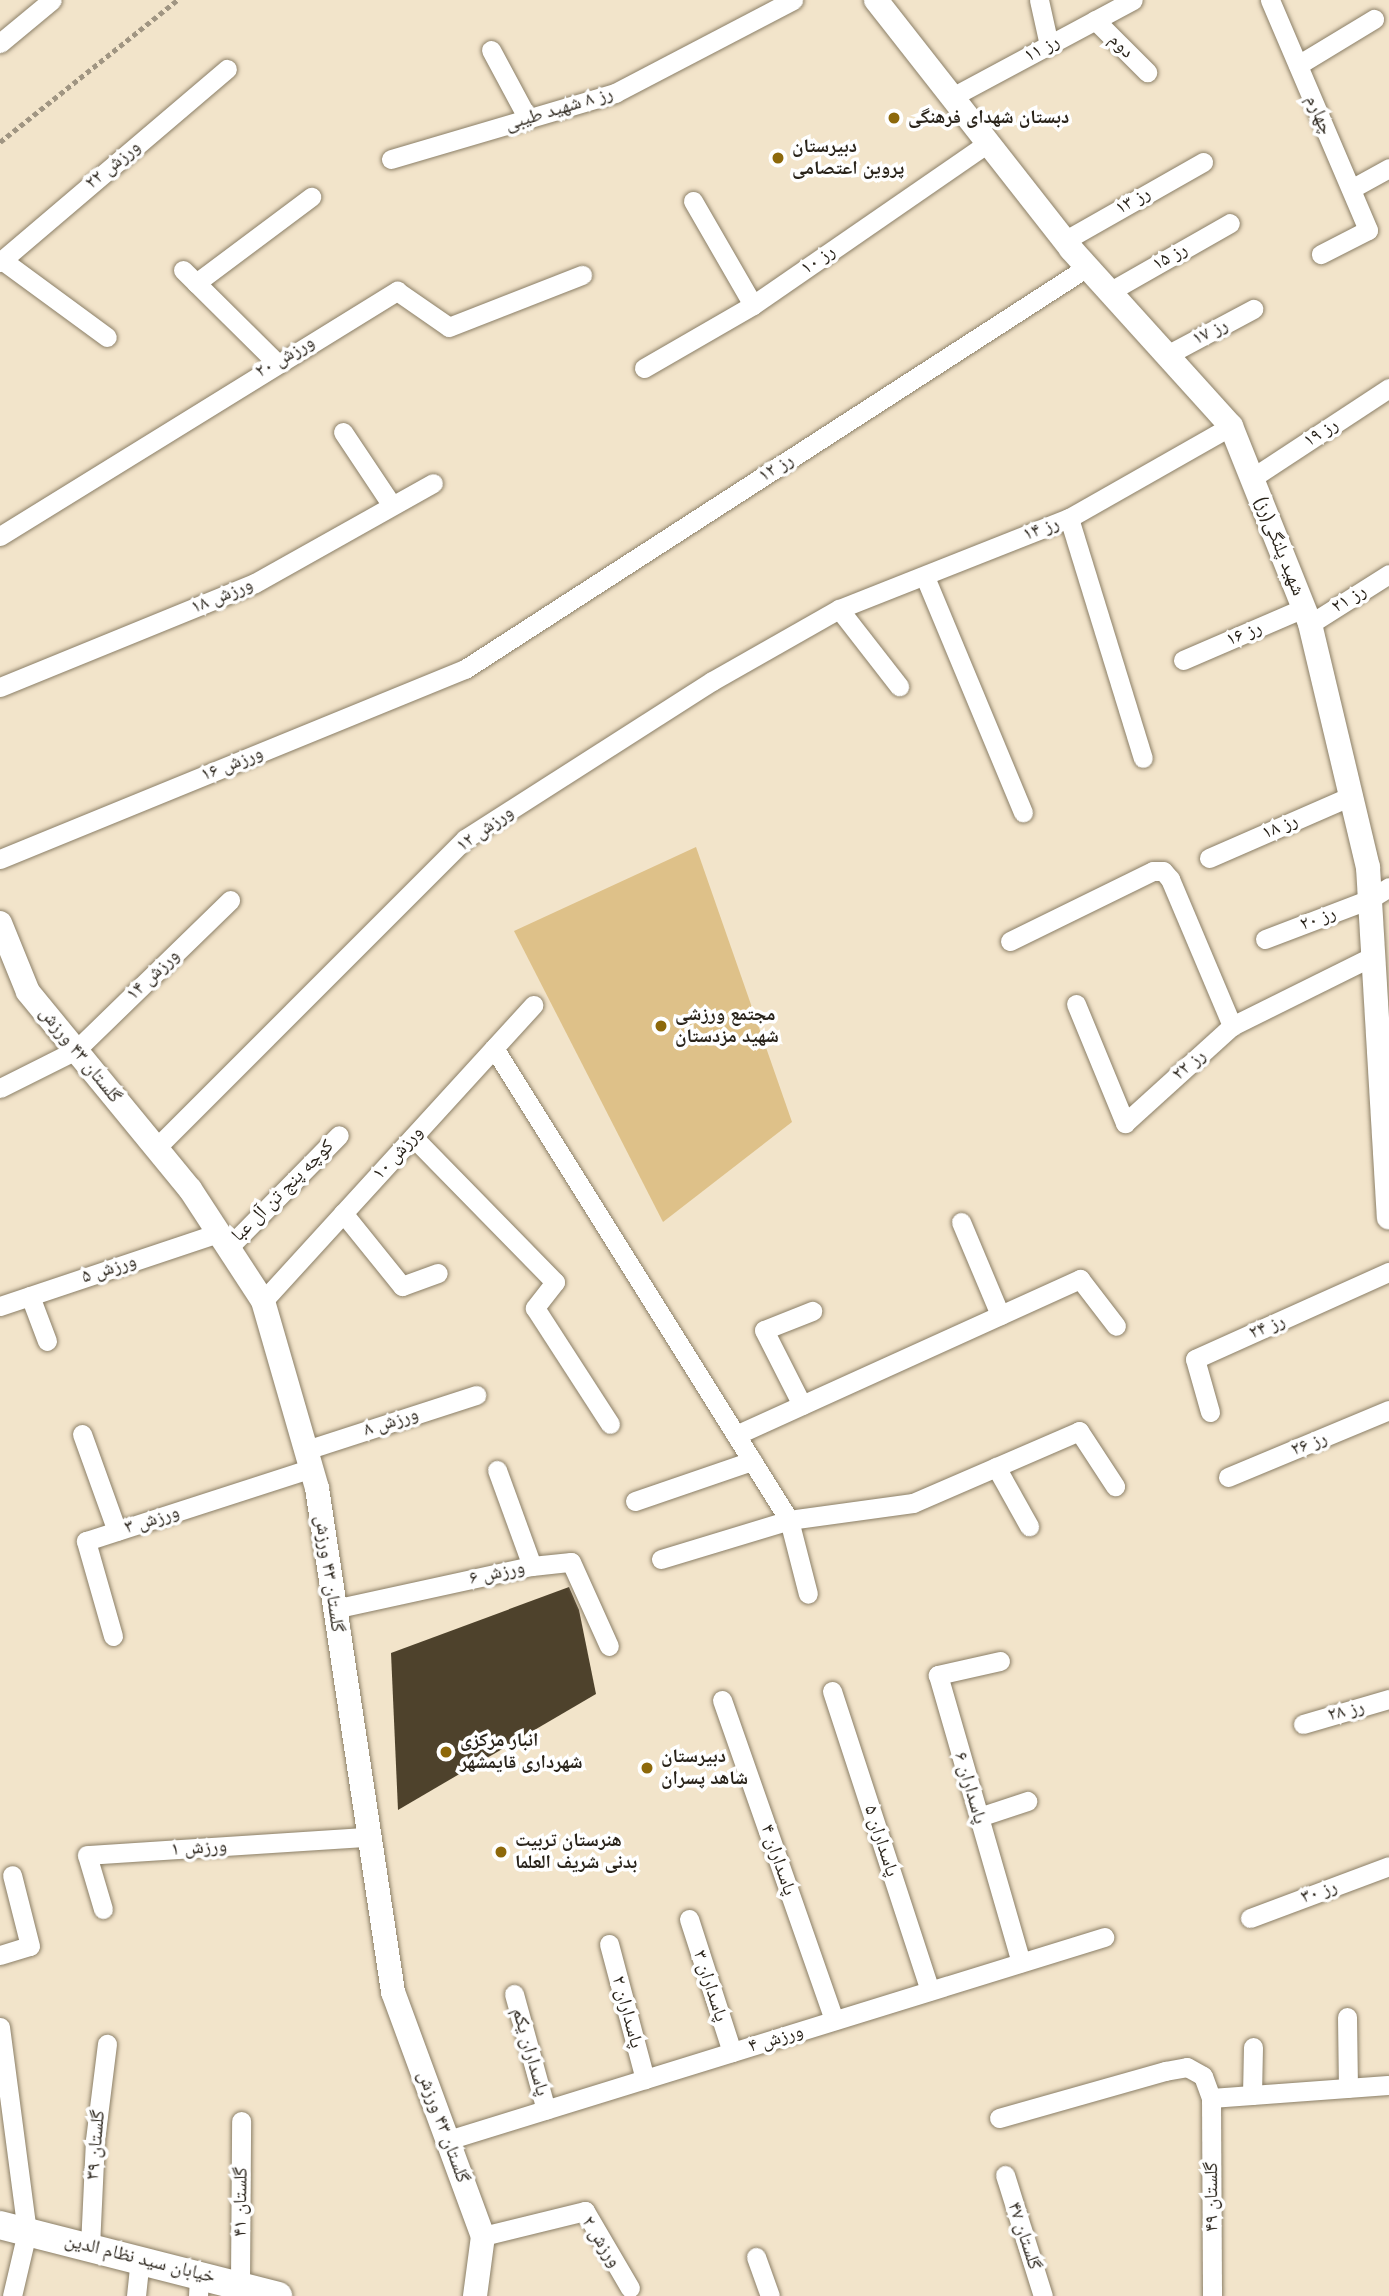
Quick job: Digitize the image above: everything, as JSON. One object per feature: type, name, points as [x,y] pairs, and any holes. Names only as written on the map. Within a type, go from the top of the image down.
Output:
[{"type":"main road","name":"خیابان سید نظام الدین","points":[[13,2229],[140,2259],[198,2285],[240,2283],[278,2296]]},
{"type":"street","points":[[0,43],[52,0]]},
{"type":"street","name":"رز ۸ شهید طیبی","points":[[391,159],[615,93],[793,0]]},
{"type":"street","name":"شهید پلنگی(رز)","points":[[876,0],[1064,241],[1231,426],[1307,616],[1368,867],[1379,893],[1373,956],[1384,1042],[1389,1217]]},
{"type":"street","points":[[1039,0],[1049,45]]},
{"type":"street","name":"رز ۱۱","points":[[952,97],[1133,0]]},
{"type":"street","name":"چهارم","points":[[1270,0],[1368,230],[1321,254]]},
{"type":"street","points":[[1298,65],[1374,19]]},
{"type":"street","name":"دوم","points":[[1095,20],[1147,72]]},
{"type":"street","points":[[491,50],[528,118]]},
{"type":"street","name":"ورزش ۲۲","points":[[1,261],[227,69]]},
{"type":"street","name":"رز ۱۰","points":[[644,368],[752,305],[988,143]]},
{"type":"street","name":"رز ۱۳","points":[[1064,241],[1203,162]]},
{"type":"street","points":[[1351,189],[1389,168]]},
{"type":"street","points":[[276,362],[189,277],[311,197]]},
{"type":"street","points":[[693,201],[752,305]]},
{"type":"street","name":"رز ۱۵","points":[[1109,292],[1230,223]]},
{"type":"street","points":[[1,261],[107,337]]},
{"type":"street","name":"رز ۱۲","points":[[465,668],[1087,267]]},
{"type":"street","name":"ورزش ۲۰","points":[[0,536],[276,362],[397,291],[449,327],[582,275]]},
{"type":"street","name":"رز ۱۷","points":[[1167,355],[1253,309]]},
{"type":"street","name":"رز ۱۹","points":[[1252,478],[1389,388]]},
{"type":"street","name":"رز ۱۴","points":[[839,610],[1069,518],[1231,426]]},
{"type":"street","points":[[343,432],[391,504]]},
{"type":"street","name":"ورزش ۱۸","points":[[0,687],[255,583],[391,504],[433,483]]},
{"type":"street","points":[[1069,518],[1143,758]]},
{"type":"street","name":"رز ۲۱","points":[[1307,616],[1389,574]]},
{"type":"street","points":[[925,577],[1023,812]]},
{"type":"street","points":[[839,610],[898,686]]},
{"type":"street","name":"ورزش ۱۲","points":[[156,1148],[465,839],[712,681],[839,610]]},
{"type":"street","name":"رز ۱۶","points":[[1184,660],[1307,616]]},
{"type":"street","name":"ورزش ۱۶","points":[[0,859],[465,668]]},
{"type":"street","name":"رز ۱۸","points":[[1209,858],[1351,796]]},
{"type":"street","points":[[1010,941],[1153,871],[1163,871],[1170,879],[1232,1026]]},
{"type":"street","name":"رز ۲۰","points":[[1265,939],[1379,893]]},
{"type":"street","name":"ورزش ۱۴","points":[[0,1088],[76,1050],[230,900]]},
{"type":"street","name":"گلستان ۴۳ ورزش","points":[[0,923],[28,992],[156,1148],[223,1240],[263,1301],[309,1459],[334,1609],[366,1837],[393,1992],[483,2236],[475,2296]]},
{"type":"street","name":"رز ۲۲","points":[[1076,1003],[1125,1123],[1232,1026],[1373,956]]},
{"type":"street","name":"ورزش ۱۰","points":[[263,1301],[533,1005]]},
{"type":"street","points":[[494,1048],[789,1520],[808,1594]]},
{"type":"street","name":"کوچه پنج تن آل عبا","points":[[223,1240],[339,1135]]},
{"type":"street","points":[[413,1137],[555,1282],[535,1308],[610,1424]]},
{"type":"street","points":[[343,1213],[401,1286],[438,1273]]},
{"type":"street","points":[[961,1222],[1000,1315]]},
{"type":"street","name":"ورزش ۵","points":[[0,1306],[223,1240]]},
{"type":"street","name":"رز ۲۴","points":[[1210,1412],[1195,1359],[1389,1272]]},
{"type":"street","points":[[736,1435],[1080,1279],[1116,1326]]},
{"type":"street","points":[[30,1296],[47,1341]]},
{"type":"street","points":[[802,1405],[764,1330],[812,1311]]},
{"type":"street","name":"ورزش ۸","points":[[309,1459],[476,1395]]},
{"type":"street","name":"رز ۲۶","points":[[1228,1477],[1389,1410]]},
{"type":"street","points":[[661,1559],[789,1520],[913,1503],[1079,1431],[1115,1486]]},
{"type":"street","points":[[82,1434],[117,1531]]},
{"type":"street","name":"ورزش ۳","points":[[113,1636],[86,1541],[309,1459]]},
{"type":"street","points":[[635,1501],[752,1461]]},
{"type":"street","points":[[996,1467],[1029,1526]]},
{"type":"street","points":[[497,1470],[532,1566]]},
{"type":"street","name":"ورزش ۶","points":[[334,1609],[532,1566],[571,1562],[610,1646]]},
{"type":"street","name":"پاسداران ۶","points":[[1000,1661],[938,1675],[1021,1962]]},
{"type":"street","name":"پاسداران ۵","points":[[832,1691],[930,1990]]},
{"type":"street","name":"رز ۲۸","points":[[1303,1724],[1389,1699]]},
{"type":"street","name":"پاسداران ۴","points":[[722,1700],[834,2020]]},
{"type":"street","points":[[979,1817],[1027,1801]]},
{"type":"street","name":"ورزش ۱","points":[[103,1909],[87,1855],[366,1837]]},
{"type":"street","name":"رز ۳۰","points":[[1250,1918],[1389,1866]]},
{"type":"street","points":[[0,1955],[30,1946],[12,1875]]},
{"type":"street","name":"پاسداران ۳","points":[[689,1919],[732,2052]]},
{"type":"street","name":"ورزش ۴","points":[[448,2140],[1104,1937]]},
{"type":"street","name":"پاسداران ۲","points":[[609,1944],[645,2079]]},
{"type":"street","name":"پاسداران یکم","points":[[514,1994],[546,2110]]},
{"type":"street","points":[[1347,2017],[1348,2088]]},
{"type":"street","points":[[0,2027],[13,2229],[12,2296]]},
{"type":"street","name":"گلستان ۳۹","points":[[90,2246],[95,2140],[107,2044]]},
{"type":"street","points":[[1252,2095],[1253,2047]]},
{"type":"street","points":[[999,2118],[1187,2067],[1203,2076],[1212,2098],[1388,2085]]},
{"type":"street","name":"گلستان ۴۹","points":[[1212,2098],[1212,2296]]},
{"type":"street","name":"گلستان ۴۱","points":[[240,2283],[241,2121]]},
{"type":"street","name":"گلستان ۴۷","points":[[1004,2175],[1043,2296]]},
{"type":"street","name":"ورزش ۲","points":[[483,2236],[585,2211],[630,2288]]},
{"type":"street","points":[[756,2257],[769,2296]]},
{"type":"street","points":[[136,2296],[140,2259]]},
{"type":"path","points":[[0,142],[177,0]]},
{"type":"shaded area","name":"مجتمع ورزشی شهید مزدستان","points":[[696,847],[792,1122],[663,1222],[514,931]]},
{"type":"building","name":"انبار مرکزی شهرداری قایمشهر","points":[[569,1587],[579,1610],[596,1694],[398,1810],[391,1653]]},
{"type":"place","name":"دبستان شهدای فرهنگی","points":[[894,118]]},
{"type":"place","name":"دبیرستان پروین اعتصامی","points":[[778,158]]},
{"type":"place","name":"مجتمع ورزشی شهید مزدستان","points":[[661,1026]]},
{"type":"place","name":"انبار مرکزی شهرداری قایمشهر","points":[[446,1752]]},
{"type":"place","name":"دبیرستان شاهد پسران","points":[[647,1768]]},
{"type":"place","name":"هنرستان تربیت بدنی شریف العلما","points":[[501,1852]]}]
